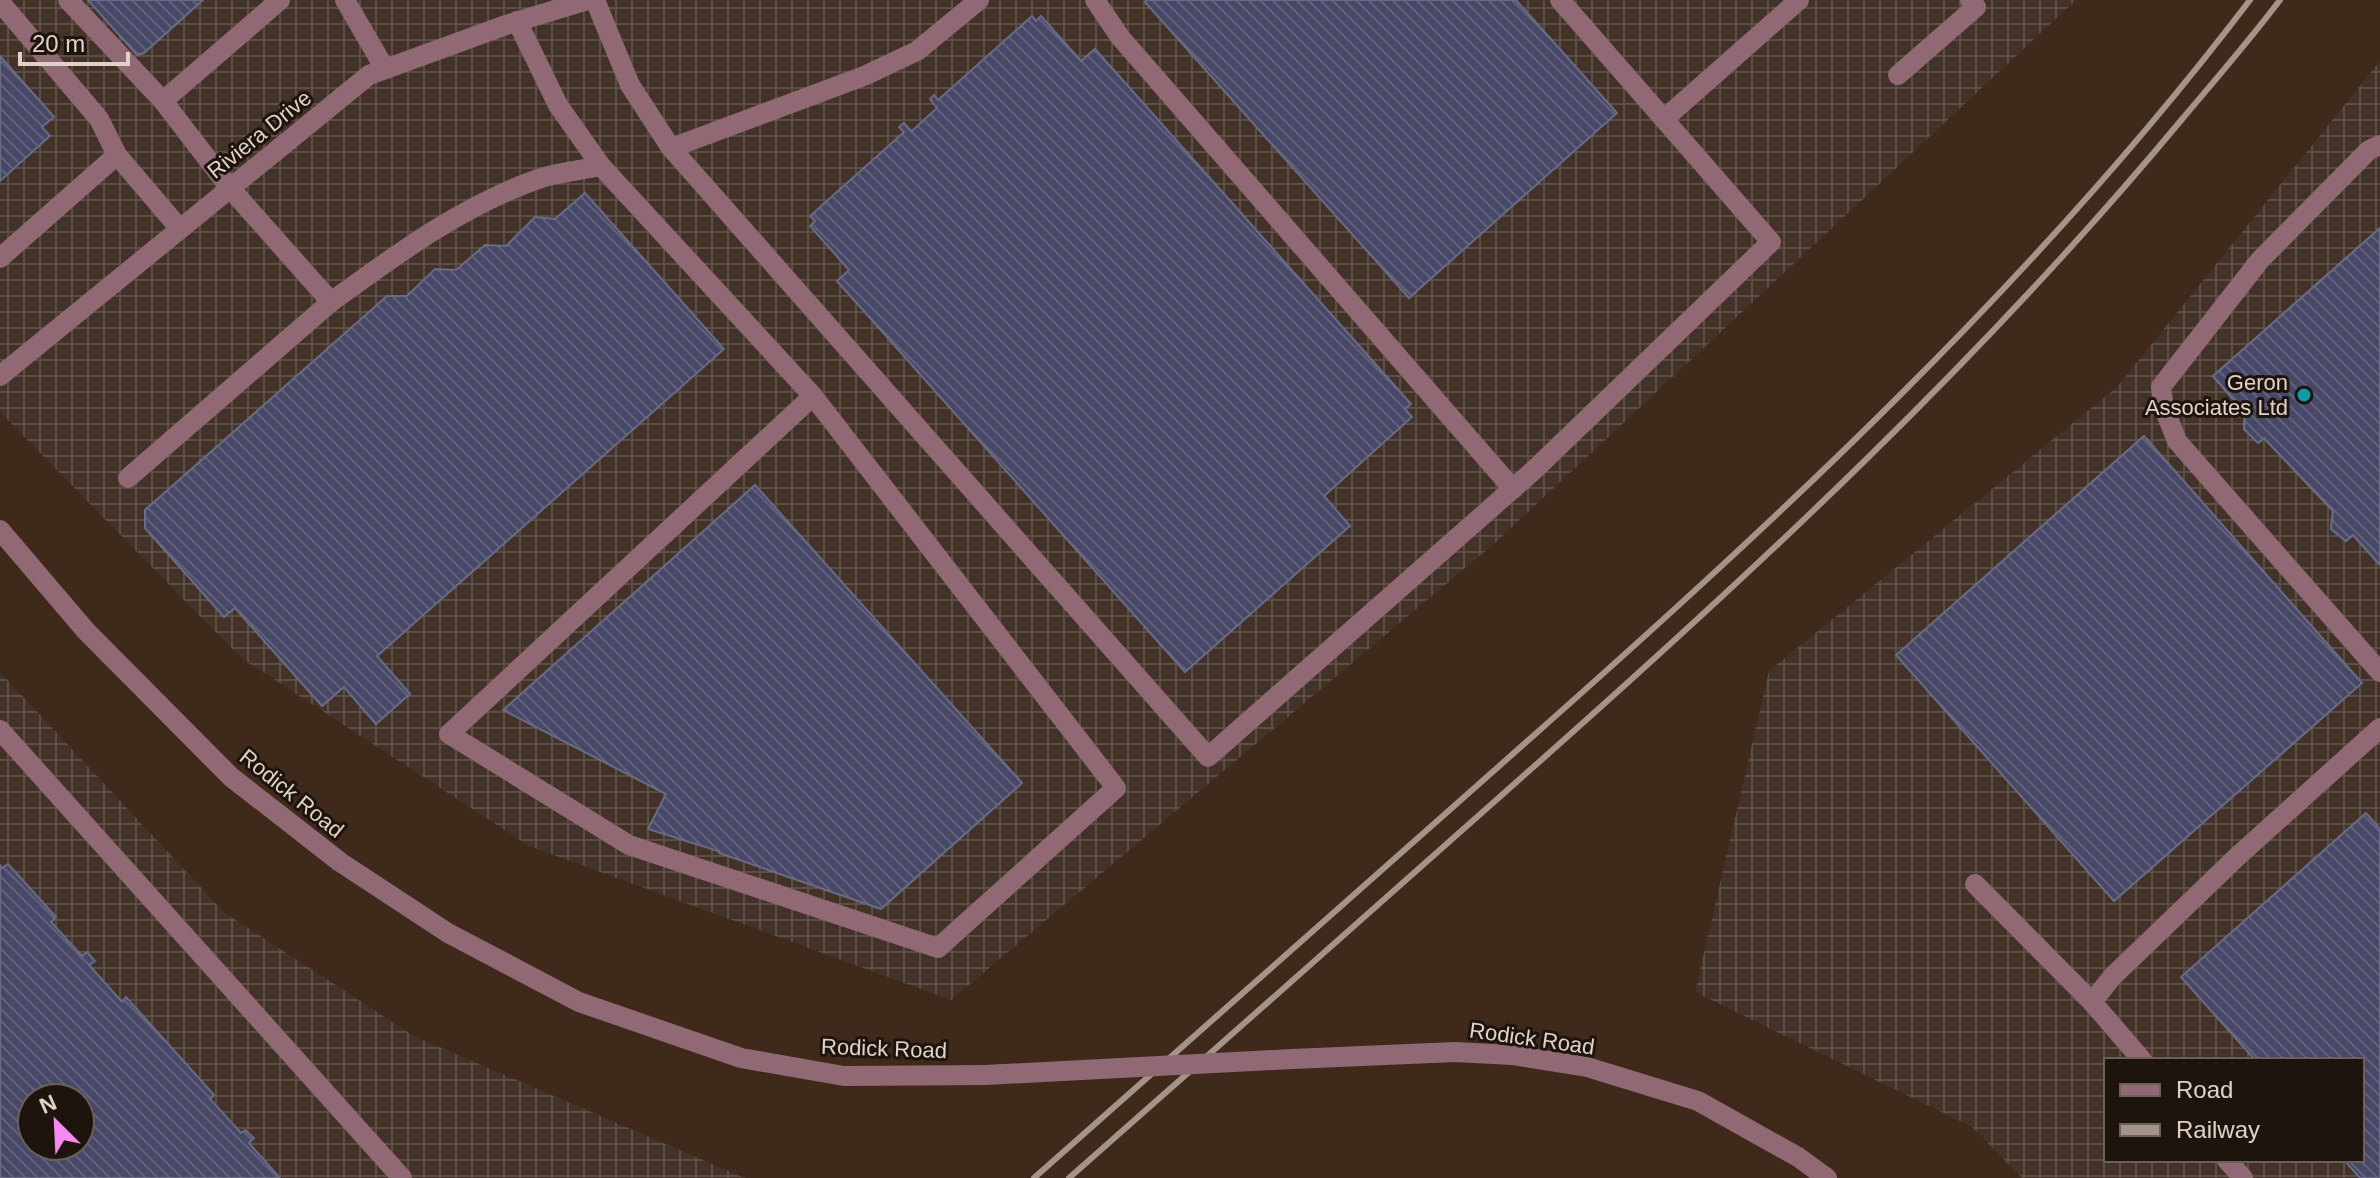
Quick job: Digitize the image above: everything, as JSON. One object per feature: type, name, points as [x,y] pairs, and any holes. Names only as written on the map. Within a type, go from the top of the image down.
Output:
[{"type":"street","points":[[68,0],[163,101],[230,188],[331,302]]},
{"type":"street","points":[[163,101],[280,0]]},
{"type":"street","points":[[345,0],[385,69]]},
{"type":"street","name":"Riviera Drive","points":[[0,376],[369,75],[517,21],[588,0]]},
{"type":"street","points":[[595,0],[630,85],[671,148],[1208,757],[1513,489],[1771,242],[1560,0]]},
{"type":"street","points":[[671,148],[864,76],[917,51],[979,0]]},
{"type":"street","points":[[1095,0],[1120,37],[1513,489]]},
{"type":"street","points":[[1664,119],[1799,0]]},
{"type":"street","points":[[1898,75],[1976,7],[1970,0]]},
{"type":"street","points":[[0,2],[99,119],[117,155],[180,229]]},
{"type":"street","points":[[517,21],[558,105],[601,166],[813,396],[1116,788],[938,948],[629,845],[449,734],[813,396]]},
{"type":"street","points":[[2380,145],[2369,150],[2260,260],[2161,387],[2164,408],[2177,441],[2380,672]]},
{"type":"street","points":[[0,258],[117,155]]},
{"type":"street","points":[[128,478],[331,302],[419,238],[474,208],[542,178],[601,166]]},
{"type":"street","name":"Rodick Road","points":[[0,530],[86,631],[231,777],[340,862],[448,933],[579,1002],[741,1058],[844,1076],[986,1075],[1455,1052],[1512,1055],[1587,1067],[1698,1101],[1798,1157],[1827,1178]]},
{"type":"street","points":[[2092,1002],[2113,976],[2239,855],[2380,728]]},
{"type":"street","points":[[0,730],[402,1178]]},
{"type":"street","points":[[1975,884],[2092,1002],[2140,1058]]},
{"type":"street","points":[[2229,1162],[2243,1178]]},
{"type":"shaded area","points":[[0,0],[2076,0],[1495,543],[951,1000],[529,846],[241,658],[0,412]]},
{"type":"shaded area","points":[[2380,61],[2380,1178],[2022,1178],[1972,1127],[1695,992],[1769,671],[2117,387]]},
{"type":"shaded area","points":[[0,672],[225,913],[414,1036],[745,1178],[0,1178]]},
{"type":"building","points":[[88,0],[203,0],[144,53],[137,55]]},
{"type":"building","points":[[1516,0],[1617,113],[1409,298],[1145,2]]},
{"type":"building","points":[[1032,16],[1036,21],[1041,16],[1081,61],[1095,49],[1411,404],[1405,409],[1412,417],[1324,496],[1350,526],[1185,672],[837,281],[849,270],[810,226],[815,221],[810,216],[904,132],[899,127],[904,123],[913,130],[937,108],[930,99],[934,95],[938,100]]},
{"type":"building","points":[[0,56],[54,117],[42,127],[50,136],[0,181]]},
{"type":"building","points":[[585,193],[724,349],[377,656],[410,694],[376,724],[344,687],[322,706],[235,608],[224,617],[145,528],[145,510],[387,296],[407,296],[435,269],[456,270],[485,245],[506,246],[535,217],[555,219]]},
{"type":"building","name":"Geron Associates Ltd","points":[[2380,228],[2380,565],[2353,535],[2346,541],[2331,529],[2333,511],[2264,438],[2258,443],[2244,429],[2245,413],[2213,376]]},
{"type":"building","name":"Geron Associates Ltd","points":[[2380,228],[2380,565],[2353,535],[2346,541],[2331,529],[2333,511],[2264,438],[2258,443],[2244,429],[2245,413],[2213,376]]},
{"type":"building","points":[[2144,436],[2362,683],[2114,901],[1896,655]]},
{"type":"building","points":[[755,485],[1022,783],[881,909],[648,829],[666,794],[503,710]]},
{"type":"building","points":[[2366,813],[2380,829],[2380,1178],[2360,1178],[2346,1162],[2364,1162],[2364,1058],[2253,1058],[2181,977]]},
{"type":"building","points":[[8,864],[56,917],[51,922],[82,956],[87,952],[95,961],[89,965],[122,1002],[126,997],[214,1095],[210,1099],[241,1133],[245,1130],[254,1138],[249,1143],[280,1178],[0,1178],[0,865],[2,868]]},
{"type":"railway","points":[[1034,1178],[1606,671],[1802,491],[1990,303],[2080,205],[2167,104],[2250,0]]},
{"type":"railway","points":[[1069,1178],[1608,700],[1865,461],[2028,294],[2107,207],[2280,0]]},
{"type":"place","name":"Geron Associates Ltd","points":[[2304,395]]}]
